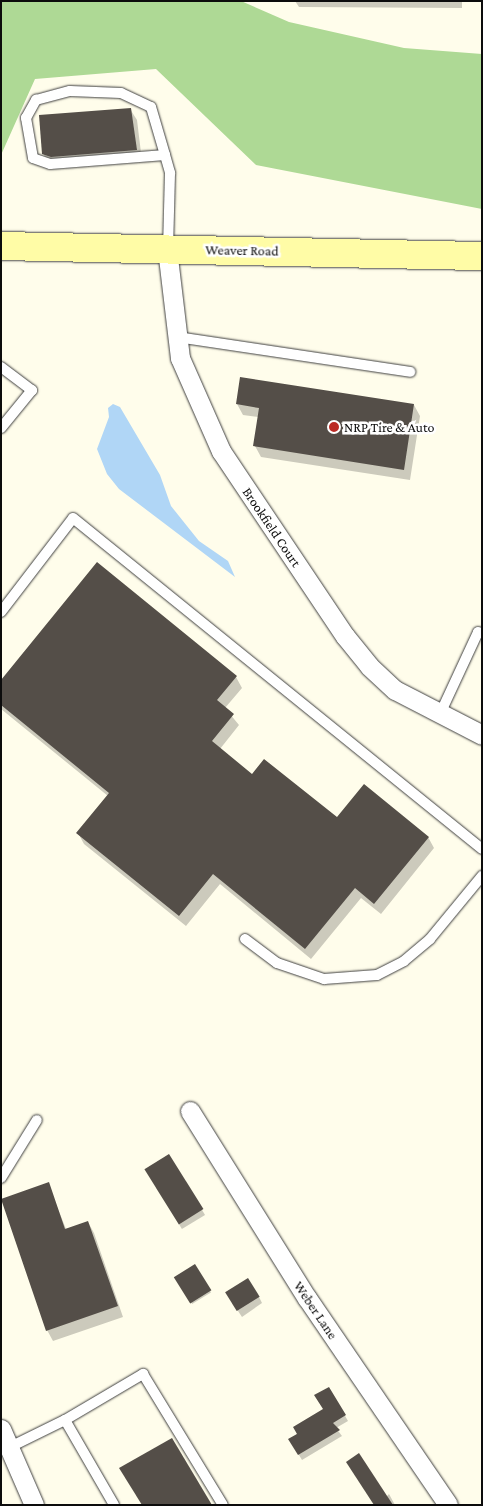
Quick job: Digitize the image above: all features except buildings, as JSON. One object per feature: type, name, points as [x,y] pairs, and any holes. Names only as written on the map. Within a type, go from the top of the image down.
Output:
[{"type":"main road","name":"Weaver Road","points":[[1,246],[482,256]]},
{"type":"street","name":"Brookfield Court","points":[[168,248],[180,358],[221,451],[345,636],[369,666],[395,690],[482,735]]},
{"type":"street","name":"Weber Lane","points":[[190,1111],[231,1172],[307,1298],[448,1505]]},
{"type":"street","points":[[1,1429],[34,1505]]},
{"type":"lane","points":[[165,155],[50,164],[32,158],[26,118],[36,100],[70,91],[121,93],[151,107],[165,155],[170,174],[168,248]]},
{"type":"lane","points":[[177,337],[410,372]]},
{"type":"lane","points":[[1,367],[32,390],[1,428]]},
{"type":"lane","points":[[1,612],[73,518],[482,849]]},
{"type":"lane","points":[[440,714],[478,632],[482,633]]},
{"type":"lane","points":[[245,939],[277,962],[324,979],[352,979],[377,975],[404,961],[430,939],[482,876]]},
{"type":"lane","points":[[1,1178],[37,1120]]},
{"type":"lane","points":[[8,1448],[64,1420],[143,1374],[223,1505]]},
{"type":"lane","points":[[64,1420],[114,1505]]},
{"type":"green space","points":[[1,1],[241,1],[289,22],[404,48],[482,54],[482,209],[256,165],[156,69],[35,79],[1,155]]},
{"type":"water","points":[[113,404],[120,407],[160,475],[171,506],[199,541],[228,561],[235,577],[119,489],[107,474],[97,449],[109,417],[108,408]]},
{"type":"place","name":"NRP Tire & Auto","points":[[334,427]]}]
